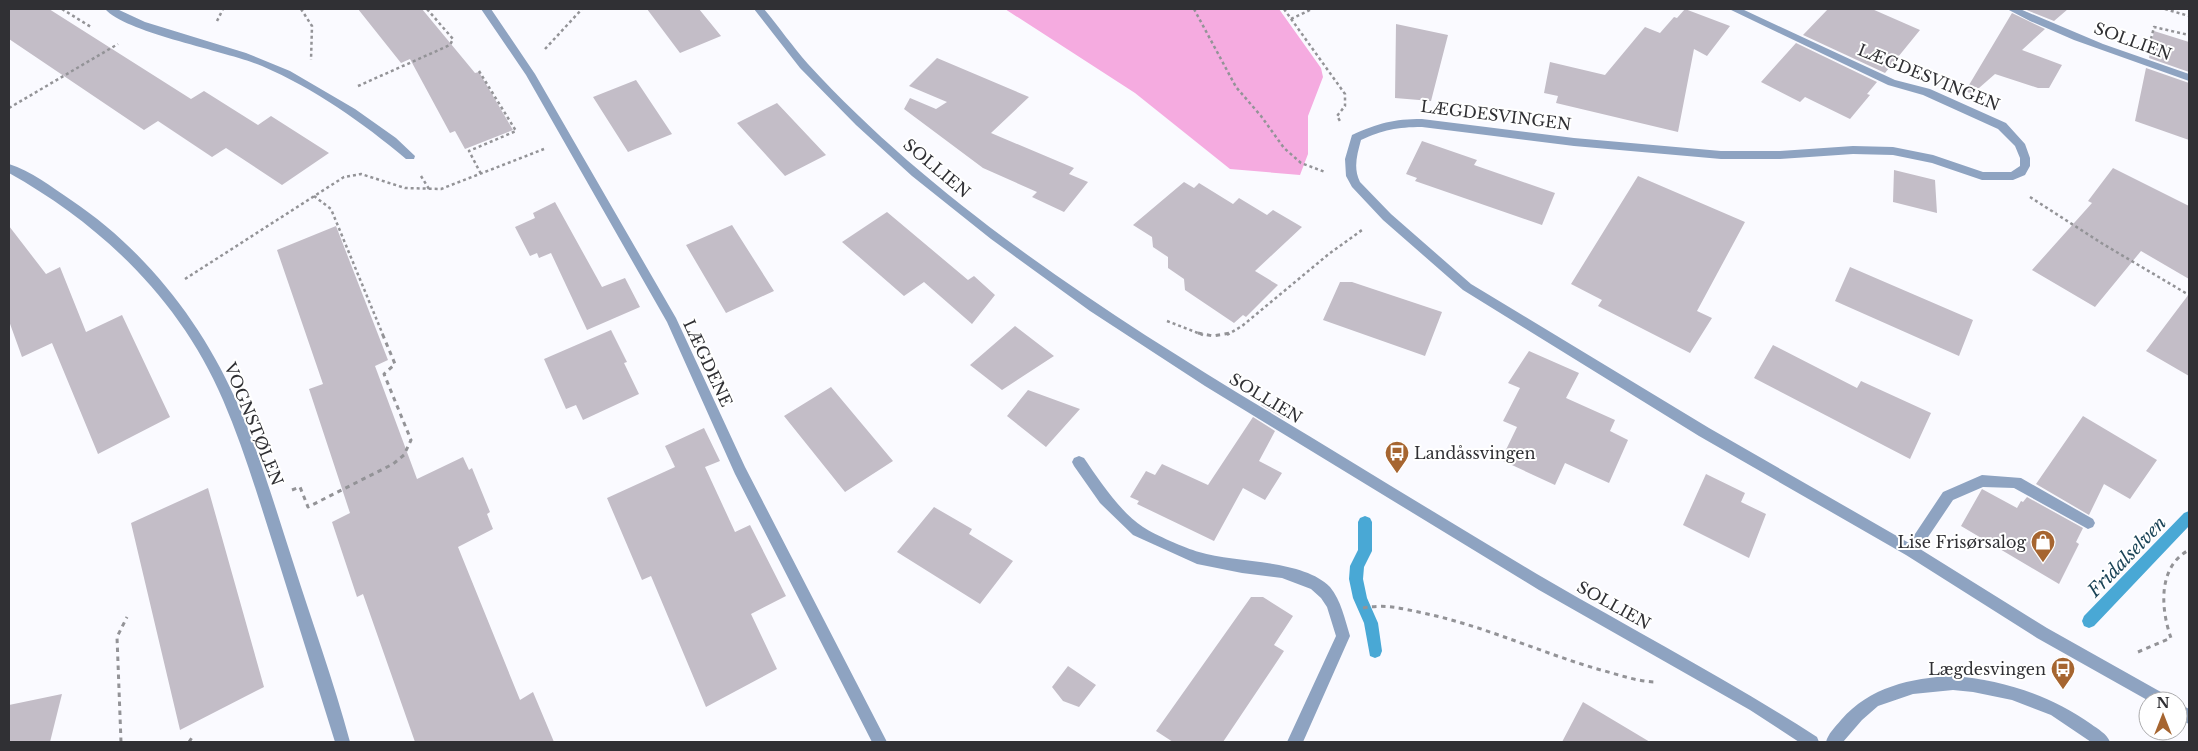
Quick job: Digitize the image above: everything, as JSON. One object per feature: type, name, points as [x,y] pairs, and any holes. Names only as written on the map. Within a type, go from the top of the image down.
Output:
[{"type":"street","points":[[110,9],[123,17],[158,30],[243,55],[266,64],[330,98],[388,137],[410,156]]},
{"type":"street","name":"LÆGDENE","points":[[486,9],[530,74],[672,321],[740,470],[880,742]]},
{"type":"street","name":"SOLLIEN","points":[[759,9],[804,66],[860,122],[916,173],[1010,248],[1094,308],[1209,382],[1544,585],[1682,662],[1755,705],[1812,742]]},
{"type":"street","name":"LÆGDESVINGEN","points":[[1734,9],[1892,83],[1926,92],[2002,126],[2020,144],[2025,158],[2025,166],[2013,176],[1982,176],[1933,159],[1893,151],[1853,150],[1780,155],[1721,155],[1593,144],[1441,125],[1406,123],[1382,126],[1356,138],[1350,158],[1352,176],[1356,184],[1387,217],[1467,287],[1704,432],[1910,551],[2042,633],[2145,691]]},
{"type":"street","name":"SOLLIEN","points":[[2012,9],[2066,34],[2189,78]]},
{"type":"street","name":"VOGNSTØLEN","points":[[9,168],[83,213],[126,249],[184,319],[211,362],[229,398],[268,500],[343,742]]},
{"type":"street","points":[[1079,462],[1105,499],[1138,531],[1197,558],[1242,567],[1282,572],[1316,584],[1326,593],[1339,619],[1342,636],[1295,742]]},
{"type":"street","points":[[1910,551],[1948,496],[1982,481],[2016,482],[2088,524]]},
{"type":"street","points":[[1833,742],[1850,722],[1873,701],[1902,690],[1946,683],[1978,685],[2008,692],[2050,707],[2103,742]]},
{"type":"path","points":[[62,9],[94,29]]},
{"type":"path","points":[[216,23],[223,9]]},
{"type":"path","points":[[301,9],[312,26],[312,55],[306,85]]},
{"type":"path","points":[[330,98],[450,45],[453,39],[427,9]]},
{"type":"path","points":[[540,54],[582,9]]},
{"type":"path","points":[[1190,9],[1197,14]]},
{"type":"path","points":[[1194,9],[1236,87],[1284,148],[1301,163],[1356,184]]},
{"type":"path","points":[[1284,9],[1345,94],[1346,106],[1337,116],[1341,123]]},
{"type":"path","points":[[1291,19],[1312,9]]},
{"type":"path","points":[[2165,9],[2189,16]]},
{"type":"path","points":[[9,108],[118,44],[110,39]]},
{"type":"path","points":[[479,70],[516,131],[469,151],[481,174]]},
{"type":"path","points":[[185,280],[344,177],[361,174],[405,188],[441,189],[544,149],[542,143]]},
{"type":"path","points":[[2000,177],[2103,244],[2189,295]]},
{"type":"path","points":[[301,490],[308,507],[393,464],[404,455],[411,440],[384,374],[395,364],[395,360],[331,209],[314,196]]},
{"type":"path","points":[[1160,316],[1196,333],[1217,336],[1229,334],[1242,326],[1330,252],[1357,233],[1387,217]]},
{"type":"path","points":[[2138,652],[2171,638],[2163,620],[2163,583],[2174,565],[2189,550]]},
{"type":"path","points":[[1342,636],[1352,616],[1360,609],[1383,605],[1471,624],[1565,660],[1643,682],[1662,681],[1682,662]]},
{"type":"path","points":[[121,742],[117,638],[127,617]]},
{"type":"path","points":[[189,742],[193,736]]},
{"type":"shaded area","points":[[1005,9],[1279,9],[1321,68],[1323,77],[1308,116],[1308,154],[1300,175],[1230,169],[1135,93]]},
{"type":"building","points":[[9,9],[49,9],[191,99],[204,91],[258,125],[271,116],[329,153],[282,185],[226,148],[212,157],[158,121],[144,130],[9,39]]},
{"type":"building","points":[[358,9],[422,9],[475,73],[479,72],[513,130],[465,149],[455,131],[450,133],[410,59],[401,63]]},
{"type":"building","points":[[647,9],[699,9],[721,36],[680,53]]},
{"type":"building","points":[[1685,9],[1730,26],[1707,56],[1694,49],[1678,132],[1556,103],[1558,96],[1544,93],[1550,62],[1605,75],[1645,27],[1660,33],[1674,17],[1677,18]]},
{"type":"building","points":[[1828,9],[1872,9],[1920,30],[1885,73],[1803,35]]},
{"type":"building","points":[[2024,9],[2068,9],[2054,21]]},
{"type":"building","points":[[2012,13],[2045,29],[2022,50],[2062,65],[2049,88],[2038,88],[1995,74],[1971,95],[1966,90]]},
{"type":"building","points":[[1396,24],[1448,35],[1431,101],[1395,98]]},
{"type":"building","points":[[2154,31],[2189,42],[2189,72],[2149,58]]},
{"type":"building","points":[[1796,43],[1877,82],[1867,94],[1870,95],[1850,119],[1805,97],[1800,102],[1761,82]]},
{"type":"building","points":[[937,58],[1029,97],[991,133],[1074,168],[1069,174],[1088,182],[1064,212],[1032,197],[1037,192],[983,168],[904,109],[910,98],[936,109],[947,102],[909,86]]},
{"type":"building","points":[[2146,68],[2189,83],[2189,140],[2135,121]]},
{"type":"building","points":[[636,80],[672,134],[628,152],[593,97]]},
{"type":"building","points":[[777,103],[826,155],[785,176],[737,123]]},
{"type":"building","points":[[1422,141],[1477,160],[1474,165],[1555,193],[1542,225],[1415,181],[1417,178],[1406,174]]},
{"type":"building","points":[[2113,168],[2189,206],[2189,279],[2141,251],[2095,307],[2032,270],[2092,203],[2088,201]]},
{"type":"building","points":[[1894,170],[1935,180],[1937,213],[1893,202]]},
{"type":"building","points":[[1638,176],[1745,222],[1697,311],[1712,318],[1690,353],[1598,306],[1602,300],[1571,284]]},
{"type":"building","points":[[1184,182],[1194,188],[1199,183],[1233,204],[1239,198],[1267,215],[1273,210],[1302,227],[1255,271],[1278,285],[1246,317],[1243,315],[1234,323],[1185,290],[1184,279],[1168,268],[1168,257],[1153,247],[1152,237],[1133,225]]},
{"type":"building","points":[[555,202],[602,287],[625,278],[640,307],[587,330],[551,253],[539,258],[537,253],[530,256],[515,227],[535,218],[533,213]]},
{"type":"building","points":[[887,212],[968,280],[974,276],[995,295],[972,324],[924,282],[904,296],[842,242]]},
{"type":"building","points":[[732,225],[774,291],[726,313],[686,245]]},
{"type":"building","points":[[9,226],[46,274],[60,267],[86,332],[122,315],[170,417],[98,454],[52,343],[22,357],[9,321]]},
{"type":"building","points":[[336,226],[388,360],[375,366],[417,479],[463,457],[469,470],[472,468],[490,512],[487,514],[493,529],[458,547],[520,700],[533,692],[554,742],[415,742],[363,594],[357,597],[332,522],[350,513],[309,389],[323,384],[277,250]]},
{"type":"building","points":[[1850,267],[1973,320],[1959,356],[1835,301]]},
{"type":"building","points":[[1340,282],[1352,282],[1442,312],[1425,356],[1323,320]]},
{"type":"building","points":[[2189,294],[2189,376],[2146,351]]},
{"type":"building","points":[[1015,326],[1054,356],[1002,390],[970,365]]},
{"type":"building","points":[[611,330],[627,362],[624,363],[639,394],[583,420],[576,405],[566,409],[544,359]]},
{"type":"building","points":[[1773,345],[1857,388],[1861,381],[1931,413],[1910,459],[1754,378]]},
{"type":"building","points":[[1529,351],[1579,373],[1566,398],[1615,420],[1610,431],[1628,440],[1609,483],[1565,463],[1555,485],[1501,460],[1517,427],[1503,421],[1520,388],[1508,383]]},
{"type":"building","points":[[831,387],[893,461],[845,492],[784,416]]},
{"type":"building","points":[[1028,390],[1080,409],[1046,447],[1007,416]]},
{"type":"building","points":[[1264,400],[1285,413],[1283,418],[1261,405]]},
{"type":"building","points":[[2083,416],[2157,460],[2130,499],[2104,484],[2089,515],[2036,484]]},
{"type":"building","points":[[1253,417],[1275,431],[1259,461],[1282,473],[1265,500],[1243,488],[1214,541],[1137,504],[1139,501],[1130,497],[1146,471],[1155,475],[1162,464],[1208,485]]},
{"type":"building","points":[[704,428],[720,461],[705,467],[735,532],[750,525],[786,596],[751,614],[777,669],[706,707],[651,576],[642,580],[607,498],[675,467],[665,446]]},
{"type":"building","points":[[1706,474],[1745,493],[1741,502],[1766,514],[1749,558],[1683,525]]},
{"type":"building","points":[[208,488],[264,687],[180,730],[131,523]]},
{"type":"building","points":[[1982,489],[2017,508],[2021,501],[2023,502],[2027,497],[2083,528],[2076,542],[2079,544],[2059,584],[1961,526]]},
{"type":"building","points":[[934,507],[972,529],[969,534],[1013,561],[980,604],[897,552]]},
{"type":"building","points":[[1251,597],[1263,597],[1293,616],[1274,645],[1284,651],[1223,742],[1173,742],[1156,731]]},
{"type":"building","points":[[1068,666],[1096,685],[1079,707],[1063,701],[1052,687]]},
{"type":"building","points":[[62,694],[50,742],[9,742],[9,705]]},
{"type":"building","points":[[1583,702],[1650,742],[1562,742]]},
{"type":"waterway","name":"Fridalselven","points":[[2089,621],[2189,517]]},
{"type":"waterway","points":[[1365,522],[1365,551],[1357,566],[1356,579],[1360,598],[1371,623],[1375,651]]},
{"type":"place","name":"Landåssvingen","points":[[1397,474]]},
{"type":"place","name":"Lise Frisørsalog","points":[[2043,563]]},
{"type":"place","name":"Lægdesvingen","points":[[2063,690]]}]
